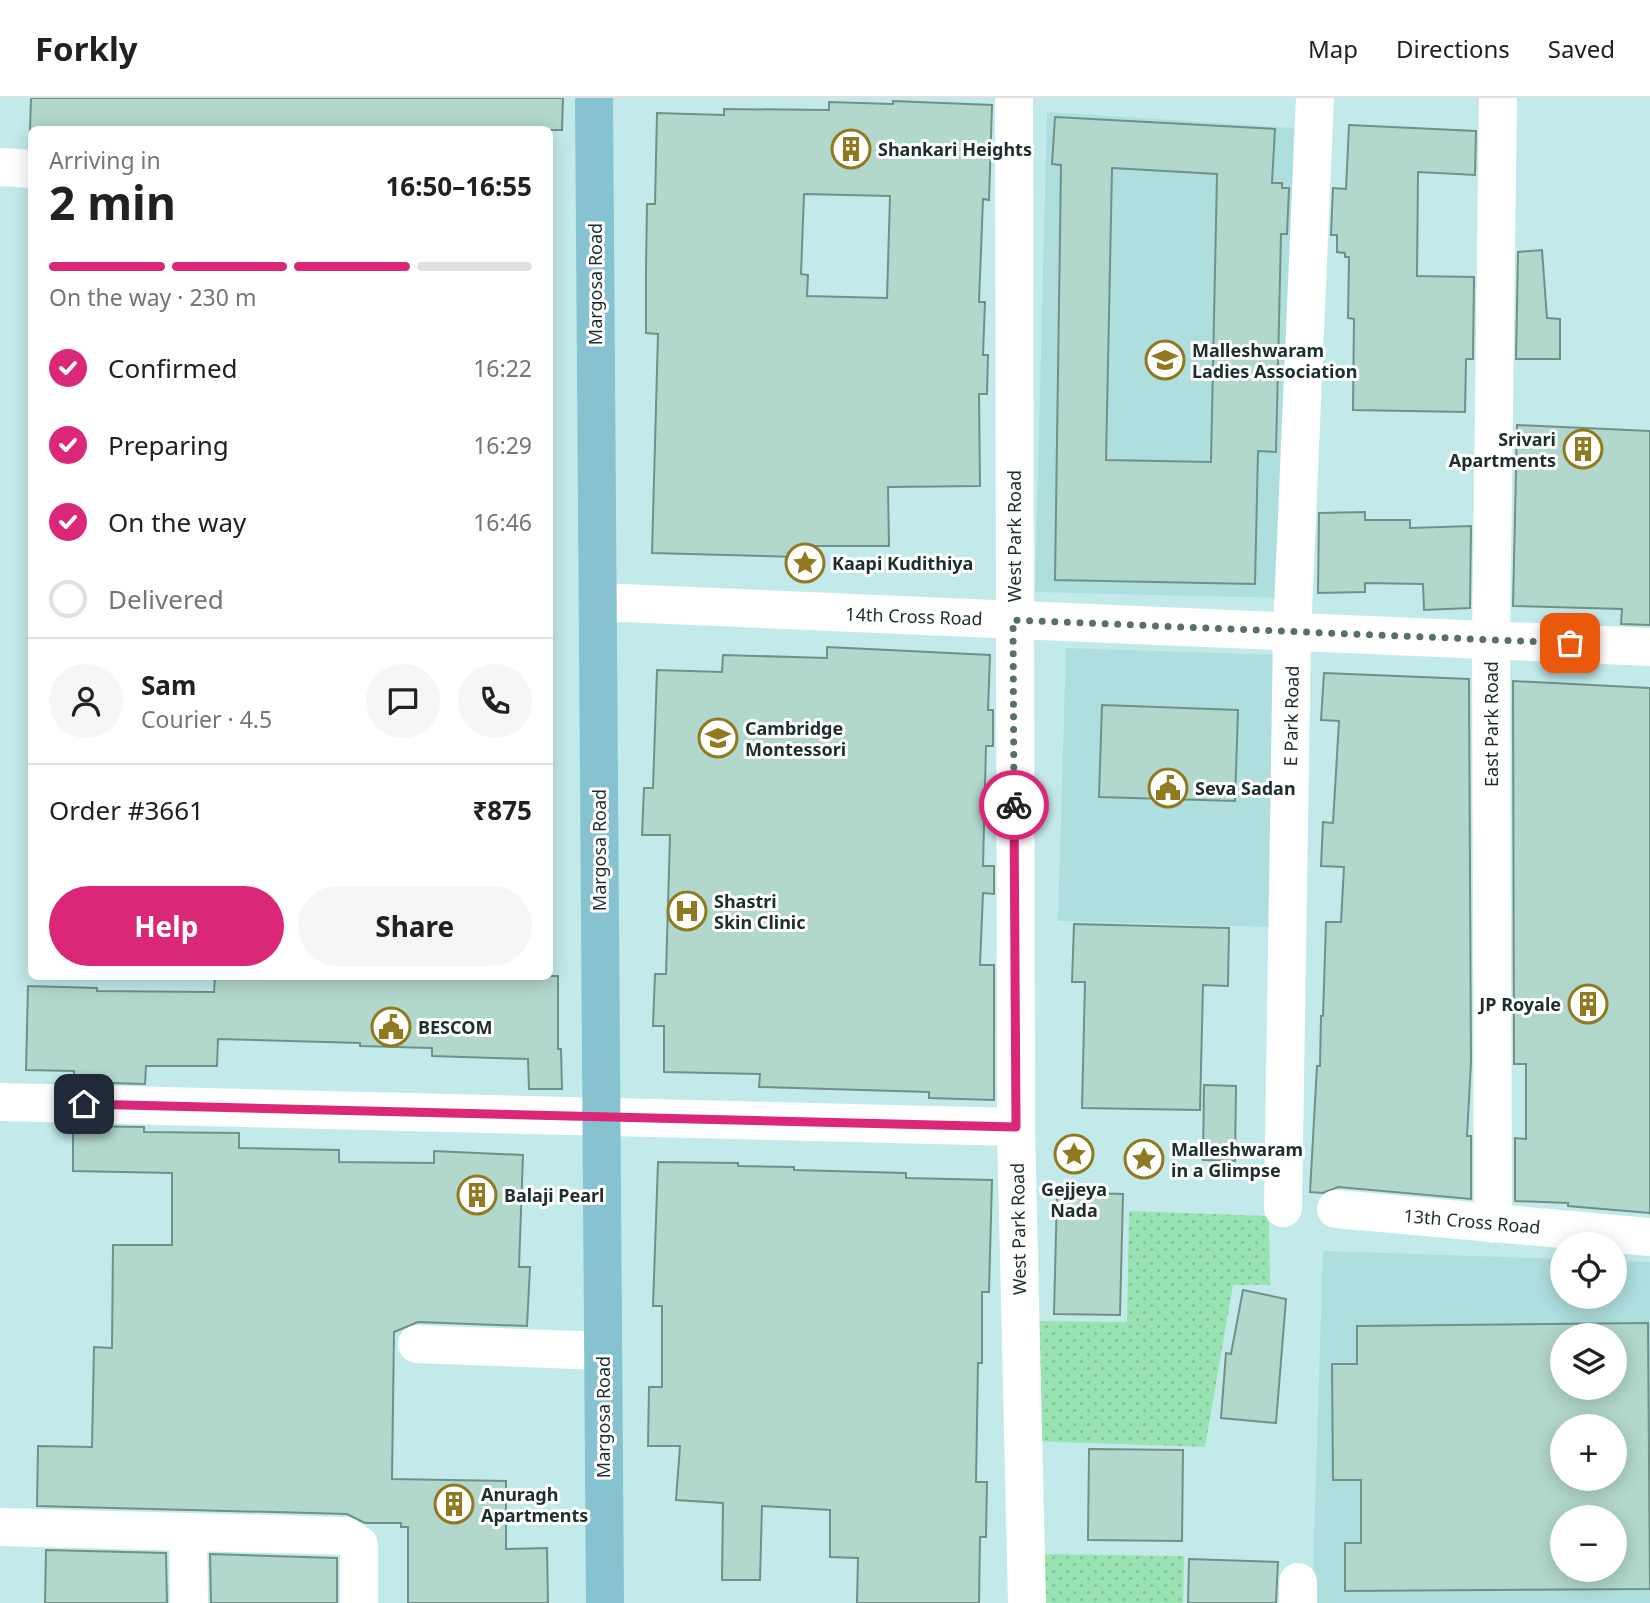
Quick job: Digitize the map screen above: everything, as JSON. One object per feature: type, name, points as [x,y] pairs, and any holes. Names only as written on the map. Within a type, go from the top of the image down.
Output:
[{"type":"main road","name":"Margosa Road","points":[[594,98],[605,1603]]},
{"type":"street","name":"West Park Road","points":[[1014,98],[1016,1127],[1027,1603]]},
{"type":"street","name":"E Park Road","points":[[1283,1208],[1292,632],[1315,98]]},
{"type":"street","name":"East Park Road","points":[[1493,1224],[1491,640],[1498,98]]},
{"type":"street","points":[[0,167],[28,169]]},
{"type":"street","name":"14th Cross Road","points":[[598,603],[1650,647]]},
{"type":"street","points":[[0,1102],[1016,1127]]},
{"type":"street","name":"13th Cross Road","points":[[1336,1209],[1650,1237]]},
{"type":"street","points":[[417,1344],[603,1351]]},
{"type":"street","points":[[0,1527],[351,1538],[359,1545],[359,1603]]},
{"type":"street","points":[[188,1532],[189,1603]]},
{"type":"shaded area","name":"Malleshwaram Ladies Association","points":[[1047,112],[1294,128],[1284,598],[1035,592]]},
{"type":"shaded area","name":"Seva Sadan","points":[[1066,648],[1278,655],[1270,927],[1058,921]]},
{"type":"shaded area","points":[[1323,1251],[1550,1259],[1550,1309],[1627,1309],[1627,1261],[1650,1262],[1650,1603],[1312,1603]]},
{"type":"green space","points":[[1129,1211],[1269,1216],[1270,1285],[1233,1285],[1205,1447],[1032,1441],[1031,1321],[1127,1322]]},
{"type":"green space","points":[[1044,1554],[1184,1556],[1183,1603],[1043,1603]]},
{"type":"building","points":[[31,98],[563,98],[562,130],[553,130],[553,126],[30,126]]},
{"type":"building","points":[[893,101],[992,105],[989,200],[983,199],[979,302],[985,302],[983,355],[988,355],[987,394],[979,394],[980,486],[888,487],[889,546],[801,546],[800,557],[652,553],[658,334],[646,333],[646,268],[647,204],[655,204],[657,113],[724,115],[724,109],[829,110],[829,102],[893,104]],"holes":[[[804,194],[890,196],[887,298],[807,296],[808,275],[801,274]]]},
{"type":"building","points":[[1055,117],[1275,129],[1272,183],[1282,183],[1282,188],[1289,188],[1287,234],[1281,234],[1276,452],[1258,451],[1255,584],[1055,580],[1061,165],[1052,164]],"holes":[[[1112,168],[1217,174],[1211,462],[1106,460]]]},
{"type":"building","points":[[1349,125],[1476,131],[1475,175],[1418,172],[1417,276],[1474,277],[1473,359],[1466,359],[1465,412],[1353,410],[1354,319],[1348,318],[1349,257],[1345,257],[1345,253],[1337,252],[1337,235],[1331,235],[1333,188],[1346,189]]},
{"type":"building","points":[[1542,250],[1547,318],[1560,319],[1560,359],[1516,359],[1518,252]]},
{"type":"building","points":[[1517,425],[1650,431],[1650,625],[1621,624],[1622,609],[1513,606]]},
{"type":"building","points":[[1365,512],[1365,520],[1410,520],[1410,528],[1471,526],[1470,608],[1424,610],[1423,584],[1365,583],[1365,592],[1318,593],[1319,513]]},
{"type":"building","points":[[827,647],[990,655],[988,710],[993,710],[993,746],[986,746],[983,866],[994,866],[994,894],[983,893],[980,965],[994,965],[994,1100],[929,1098],[929,1092],[759,1087],[760,1074],[664,1072],[664,1026],[653,1026],[655,974],[666,974],[670,835],[642,835],[644,788],[653,788],[657,670],[722,672],[723,655],[827,658]]},
{"type":"building","points":[[1324,673],[1469,679],[1471,1062],[1467,1136],[1471,1136],[1471,1199],[1338,1187],[1323,1193],[1310,1192],[1317,1066],[1320,1066],[1323,1016],[1326,922],[1341,922],[1344,867],[1321,866],[1323,822],[1333,823],[1339,721],[1321,720]]},
{"type":"building","points":[[1513,681],[1650,688],[1650,1213],[1568,1206],[1568,1203],[1515,1201],[1515,1138],[1526,1139],[1526,1064],[1514,1064]]},
{"type":"building","points":[[1102,705],[1238,710],[1235,801],[1099,797]]},
{"type":"building","points":[[1074,924],[1229,928],[1228,986],[1203,985],[1200,1110],[1082,1108],[1085,982],[1072,982]]},
{"type":"building","points":[[553,976],[558,976],[558,1049],[561,1049],[562,1089],[529,1089],[528,1059],[432,1056],[432,1048],[360,1046],[360,1043],[218,1039],[217,1066],[146,1066],[145,1084],[74,1082],[74,1071],[26,1070],[28,986],[97,988],[97,991],[214,992],[215,980],[553,980]]},
{"type":"building","points":[[1204,1085],[1236,1086],[1235,1161],[1203,1160]]},
{"type":"building","points":[[73,1126],[144,1127],[144,1132],[239,1133],[239,1148],[339,1150],[339,1162],[434,1163],[434,1151],[523,1155],[519,1267],[530,1267],[527,1326],[418,1322],[394,1332],[392,1479],[506,1481],[506,1549],[547,1548],[548,1603],[408,1603],[408,1527],[401,1527],[401,1523],[365,1523],[347,1514],[37,1506],[38,1446],[92,1447],[94,1347],[112,1348],[113,1245],[172,1245],[172,1173],[73,1171]]},
{"type":"building","points":[[658,1162],[738,1163],[738,1166],[794,1167],[794,1170],[906,1173],[906,1178],[992,1180],[989,1292],[982,1292],[982,1363],[978,1363],[976,1482],[987,1482],[986,1537],[980,1537],[979,1603],[857,1603],[858,1558],[830,1557],[830,1510],[762,1506],[760,1580],[722,1580],[723,1503],[676,1500],[680,1446],[648,1446],[649,1387],[662,1387],[662,1306],[653,1306]]},
{"type":"building","points":[[1057,1192],[1123,1194],[1120,1315],[1054,1314]]},
{"type":"building","points":[[1243,1290],[1286,1299],[1276,1423],[1221,1418],[1226,1353],[1231,1354]]},
{"type":"building","points":[[1627,1323],[1648,1323],[1650,1589],[1345,1591],[1345,1543],[1361,1543],[1361,1480],[1333,1480],[1332,1364],[1357,1364],[1357,1326],[1550,1324],[1550,1400],[1627,1400]]},
{"type":"building","points":[[1089,1449],[1183,1450],[1182,1541],[1088,1540]]},
{"type":"building","points":[[46,1550],[166,1553],[167,1603],[45,1603]]},
{"type":"building","points":[[210,1554],[337,1558],[337,1603],[211,1603]]},
{"type":"building","points":[[1189,1559],[1278,1562],[1276,1603],[1188,1603]]},
{"type":"way so far","points":[[1014,805],[1013,620],[1570,643]]},
{"type":"place","name":"Shankari Heights","points":[[851,149]]},
{"type":"place","name":"Malleshwaram Ladies Association","points":[[1165,360]]},
{"type":"place","name":"Srivari Apartments","points":[[1583,449]]},
{"type":"place","name":"Kaapi Kudithiya","points":[[805,563]]},
{"type":"place","name":"Cambridge Montessori","points":[[718,738]]},
{"type":"place","name":"Seva Sadan","points":[[1168,788]]},
{"type":"place","name":"Shastri Skin Clinic","points":[[687,911]]},
{"type":"place","name":"JP Royale","points":[[1588,1004]]},
{"type":"place","name":"BESCOM","points":[[391,1027]]},
{"type":"place","name":"Gejjeya Nada","points":[[1074,1154]]},
{"type":"place","name":"Malleshwaram in a Glimpse","points":[[1144,1159]]},
{"type":"place","name":"Balaji Pearl","points":[[477,1195]]},
{"type":"place","name":"Anuragh Apartments","points":[[454,1504]]},
{"type":"route","points":[[84,1104],[804,1119],[1016,1127],[1014,805]]}]
